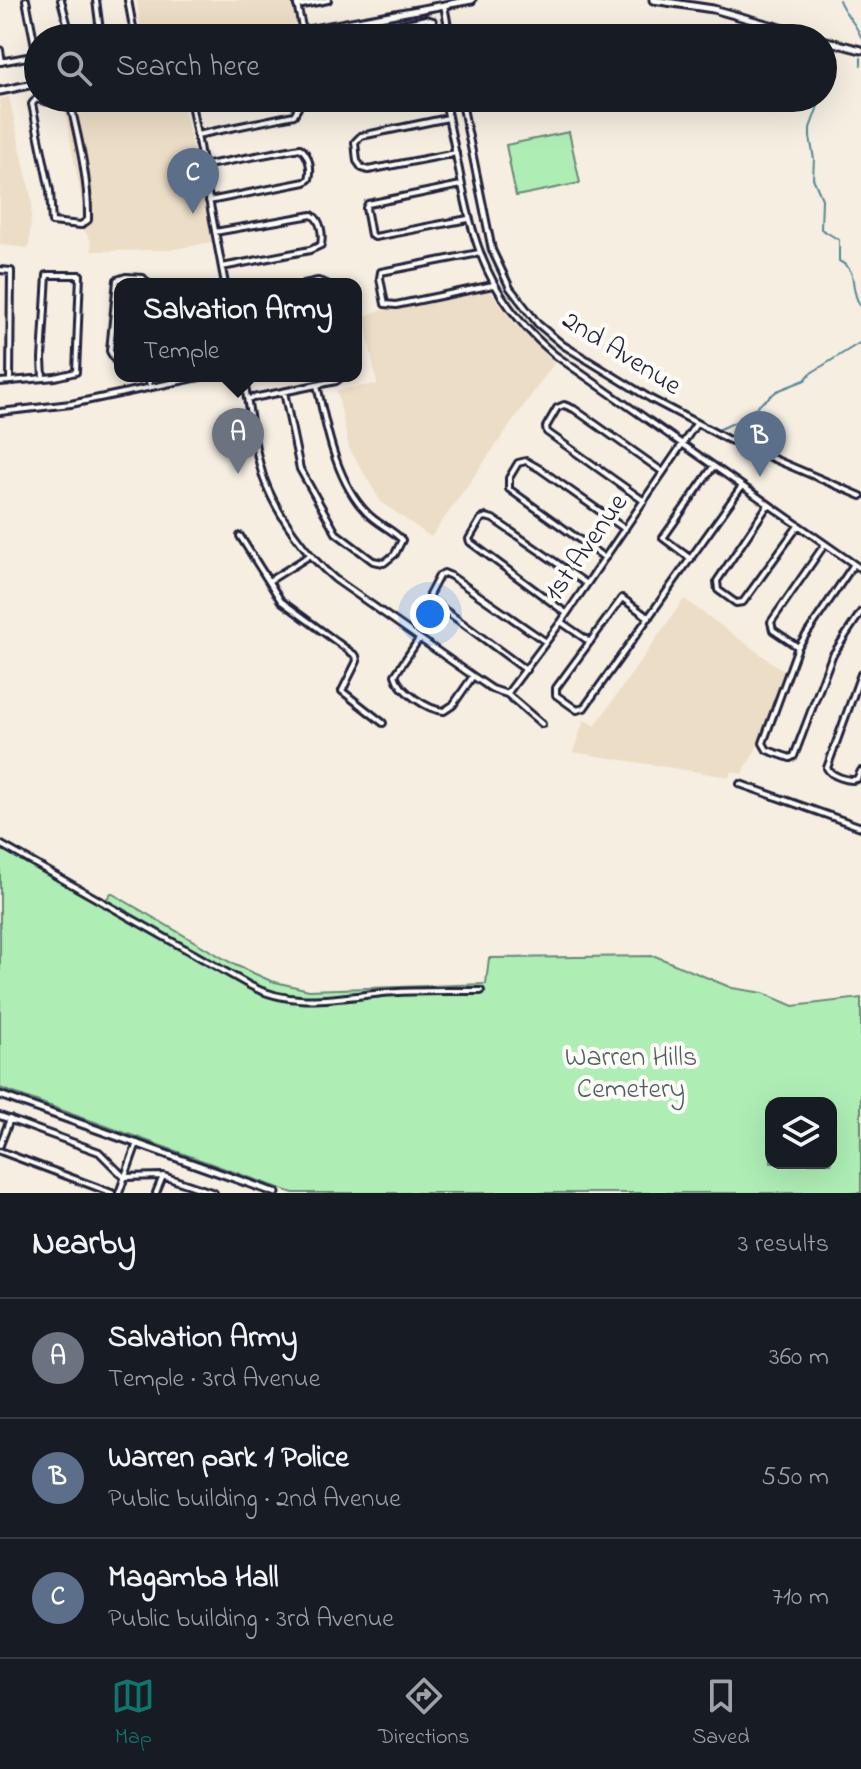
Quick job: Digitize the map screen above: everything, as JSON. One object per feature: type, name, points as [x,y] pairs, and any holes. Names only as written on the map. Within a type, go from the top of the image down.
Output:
[{"type":"street","points":[[26,0],[31,24]]},
{"type":"street","points":[[61,0],[67,24]]},
{"type":"street","points":[[96,0],[99,24]]},
{"type":"street","points":[[128,0],[132,24]]},
{"type":"street","points":[[301,24],[296,3],[328,0]]},
{"type":"street","points":[[339,24],[472,0]]},
{"type":"street","points":[[653,0],[672,1],[768,24]]},
{"type":"street","points":[[443,4],[447,24]]},
{"type":"street","points":[[401,24],[446,18]]},
{"type":"street","points":[[837,44],[861,50]]},
{"type":"street","points":[[0,50],[1,62],[24,58]]},
{"type":"street","points":[[0,91],[24,86]]},
{"type":"street","points":[[34,112],[49,185],[52,222],[81,225],[88,220],[88,202],[72,112]]},
{"type":"street","points":[[193,112],[224,278]]},
{"type":"street","points":[[197,135],[294,115],[296,112]]},
{"type":"street","points":[[447,112],[468,219],[479,253],[493,285],[513,314],[540,342],[861,569]]},
{"type":"street","name":"2nd Avenue","points":[[464,112],[486,230],[510,288],[538,324],[563,345],[614,378],[697,423],[738,444],[861,496]]},
{"type":"street","points":[[448,118],[361,136],[355,142],[357,161],[368,170],[456,153]]},
{"type":"street","points":[[202,166],[300,148],[306,154],[311,174],[305,182],[209,201]]},
{"type":"street","points":[[462,185],[368,204],[366,208],[371,235],[375,237],[468,219]]},
{"type":"street","points":[[215,232],[312,215],[319,221],[321,245],[310,250],[222,267]]},
{"type":"street","points":[[473,234],[486,230]]},
{"type":"street","points":[[479,253],[381,272],[385,304],[390,306],[493,285]]},
{"type":"street","points":[[0,270],[11,271],[10,381]]},
{"type":"street","points":[[0,382],[43,378],[70,374],[78,368],[80,275],[47,275],[43,378]]},
{"type":"street","points":[[114,310],[110,351],[114,358]]},
{"type":"street","points":[[149,382],[150,387]]},
{"type":"street","points":[[0,412],[71,404],[175,382]]},
{"type":"street","points":[[244,382],[265,480],[309,556],[335,579],[473,676],[492,689],[507,694],[542,724]]},
{"type":"street","points":[[248,399],[331,382]]},
{"type":"street","points":[[284,392],[300,469],[336,533],[373,561],[384,563],[395,554],[402,540],[367,514],[341,471],[330,444],[317,385]]},
{"type":"street","points":[[644,501],[547,432],[547,423],[557,408],[564,405],[574,409],[664,472]]},
{"type":"street","name":"1st Avenue","points":[[507,694],[561,622],[697,423]]},
{"type":"street","points":[[605,558],[509,489],[507,482],[518,463],[526,461],[540,469],[625,529]]},
{"type":"street","points":[[691,559],[663,538],[713,467]]},
{"type":"street","points":[[649,618],[622,598],[556,688],[556,695],[577,710],[584,708],[649,618],[691,559],[742,486]]},
{"type":"street","points":[[768,505],[717,581],[718,590],[733,602],[743,602],[798,526]]},
{"type":"street","points":[[566,613],[470,542],[481,519],[493,519],[587,584]]},
{"type":"street","points":[[240,536],[275,593],[289,608],[356,656],[357,661],[342,691],[383,723]]},
{"type":"street","points":[[798,647],[773,630],[771,622],[825,544]]},
{"type":"street","points":[[269,581],[309,556]]},
{"type":"street","points":[[854,564],[798,647],[763,743],[767,750],[790,758],[794,756],[832,656],[861,612]]},
{"type":"street","points":[[526,670],[431,600],[429,595],[439,576],[444,573],[451,576],[546,642]]},
{"type":"street","points":[[561,622],[590,642]]},
{"type":"street","points":[[419,638],[395,675],[402,688],[437,710],[444,711],[453,705],[473,676]]},
{"type":"street","points":[[861,674],[827,768],[829,772],[850,781],[857,779],[861,771]]},
{"type":"street","points":[[740,784],[861,827]]},
{"type":"street","points":[[0,844],[260,991],[289,999],[324,1000],[379,993],[481,991]]},
{"type":"street","points":[[0,1095],[276,1193]]},
{"type":"street","points":[[0,1116],[99,1152],[124,1177],[163,1176],[214,1193]]},
{"type":"street","points":[[0,1145],[10,1119]]},
{"type":"street","points":[[119,1193],[137,1143]]},
{"type":"street","points":[[0,1151],[112,1193]]},
{"type":"street","points":[[156,1193],[163,1176]]},
{"type":"shaded area","points":[[137,0],[291,0],[296,24],[140,24]]},
{"type":"shaded area","points":[[9,97],[32,201],[29,248],[0,245],[0,99]]},
{"type":"shaded area","points":[[65,112],[185,112],[212,242],[169,250],[92,251],[91,241],[82,227],[82,201]]},
{"type":"shaded area","points":[[488,288],[514,323],[554,363],[431,537],[381,502],[349,448],[337,390],[377,384],[364,317],[377,311]]},
{"type":"shaded area","points":[[684,599],[785,672],[756,749],[742,774],[732,771],[729,777],[573,752],[584,720],[595,726]]},
{"type":"green space","points":[[569,132],[580,183],[516,196],[506,145]]},
{"type":"green space","name":"Warren Hills Cemetery","points":[[0,847],[103,904],[111,893],[235,965],[271,981],[309,990],[486,984],[489,958],[655,956],[732,988],[763,993],[793,1006],[861,998],[861,1193],[293,1193],[0,1088]]},
{"type":"waterway","points":[[839,0],[861,37]]},
{"type":"waterway","points":[[861,58],[861,65]]},
{"type":"waterway","points":[[816,112],[810,137],[813,178],[822,199],[821,229],[839,240],[839,261],[850,270],[861,307]]},
{"type":"waterway","points":[[718,430],[740,420],[777,391],[805,380],[811,373],[861,342]]},
{"type":"place","name":"Magamba Hall","points":[[193,214]]},
{"type":"place","name":"Salvation Army","points":[[238,474]]},
{"type":"place","name":"Warren park 1 Police","points":[[760,477]]}]
